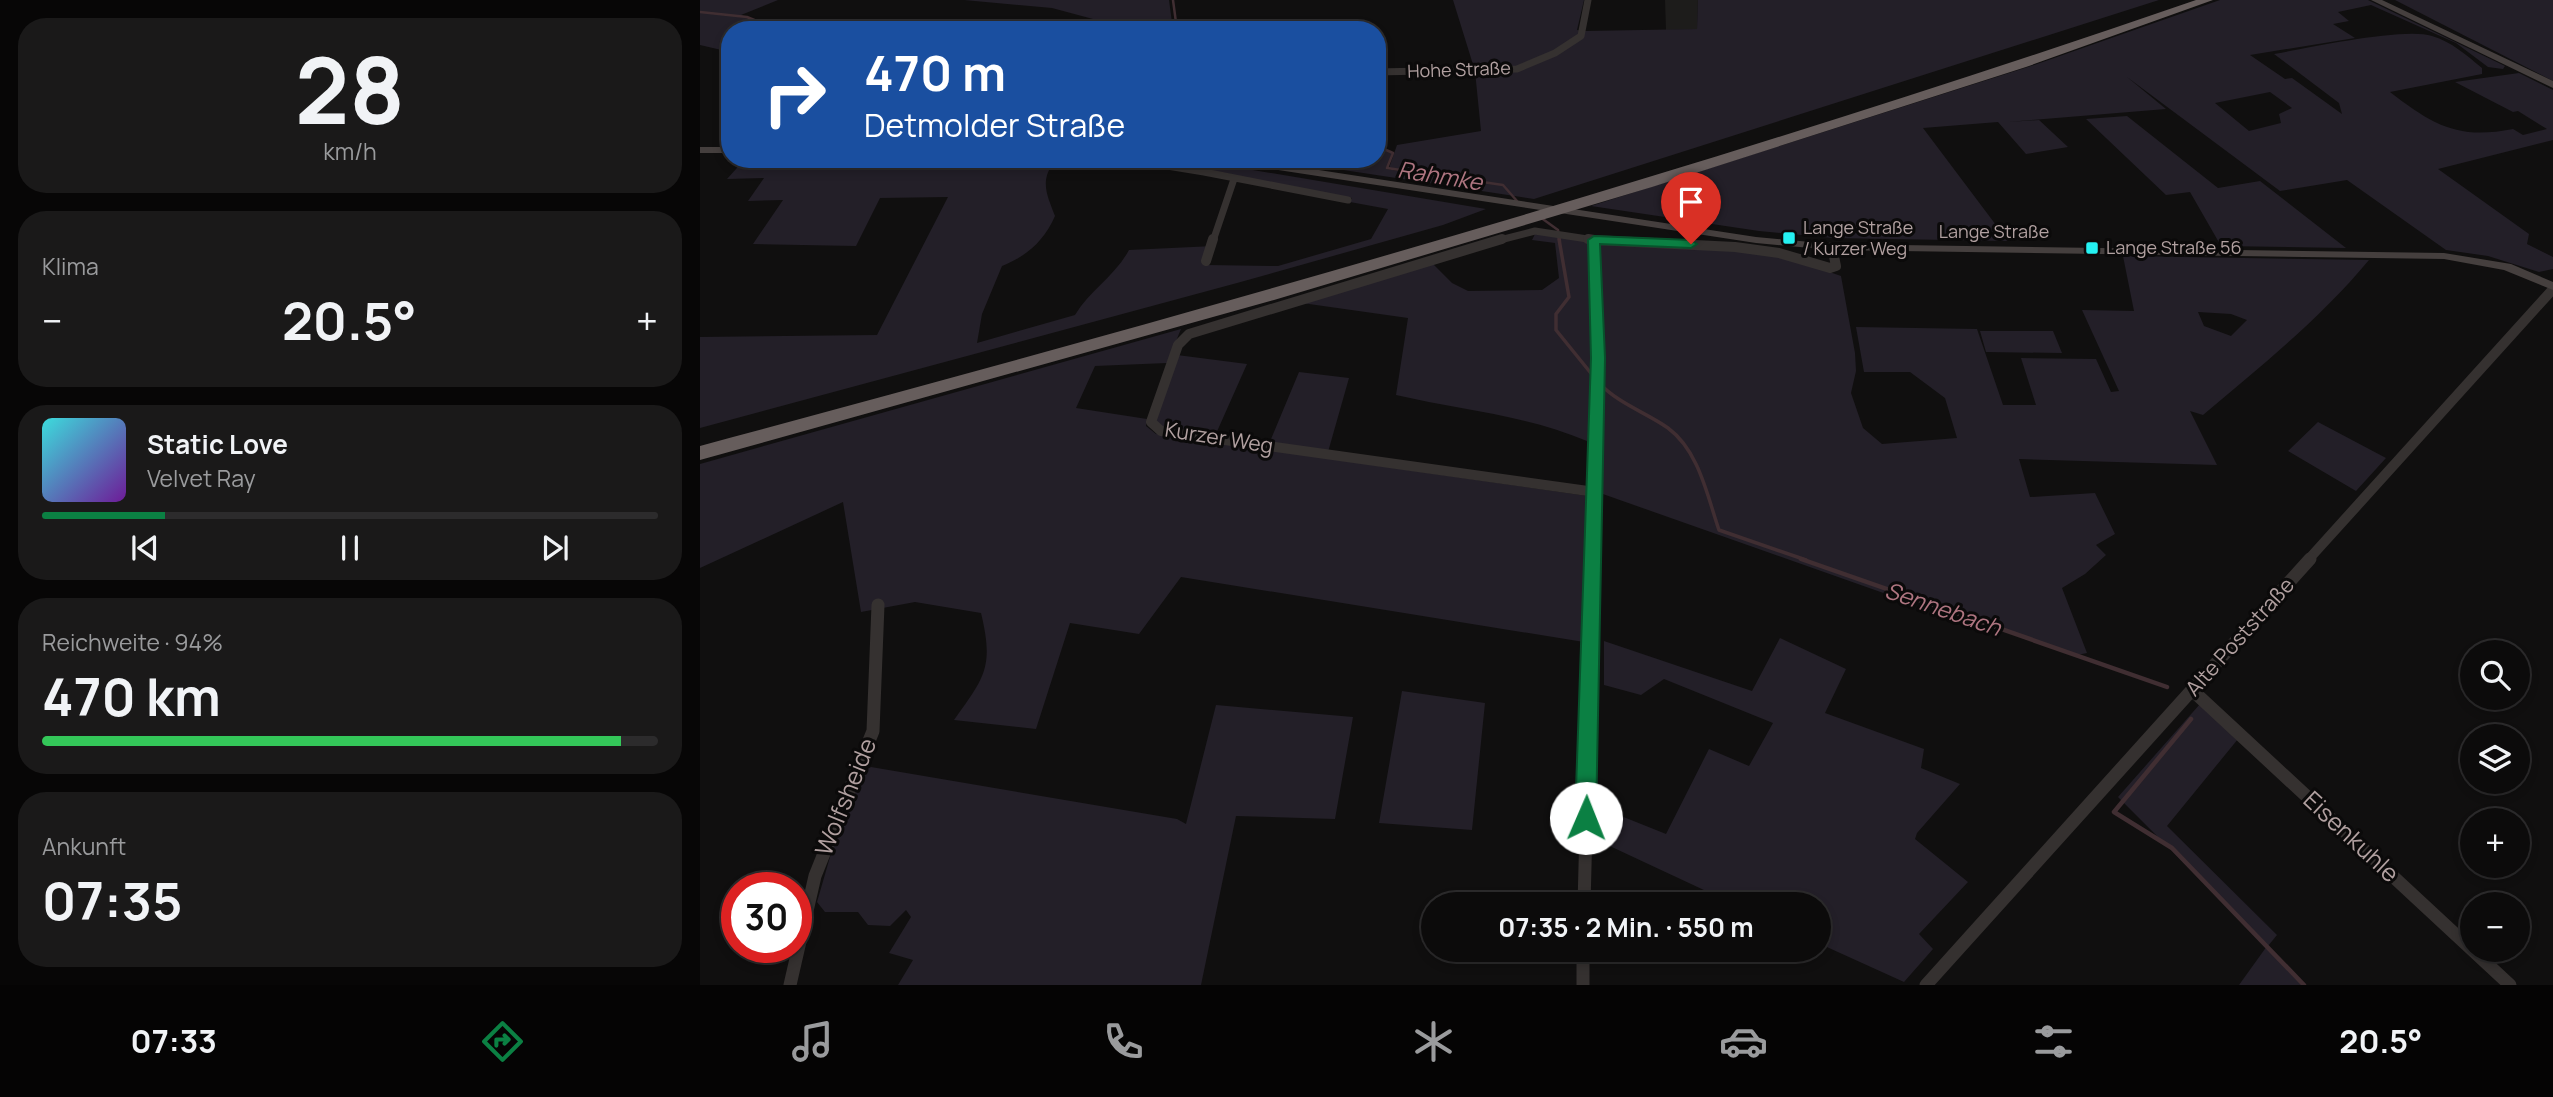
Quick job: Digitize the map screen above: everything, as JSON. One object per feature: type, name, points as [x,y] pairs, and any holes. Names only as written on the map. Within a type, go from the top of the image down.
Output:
[{"type":"highway","points":[[700,453],[1218,309],[1901,94],[2183,0]]},
{"type":"highway","points":[[700,441],[1535,211],[1912,99],[2207,0]]},
{"type":"street","name":"Hohe Straße","points":[[1386,72],[1517,69],[1555,52],[1581,36],[1588,0]]},
{"type":"street","points":[[2375,0],[2553,85]]},
{"type":"street","points":[[700,150],[721,150]]},
{"type":"street","points":[[1179,168],[1348,200]]},
{"type":"street","points":[[1203,172],[1206,168]]},
{"type":"street","name":"Lange Straße","points":[[1284,168],[1756,240],[1832,247],[2444,256],[2507,267],[2553,288]]},
{"type":"street","points":[[1206,261],[1234,179]]},
{"type":"street","name":"Kurzer Weg","points":[[1595,492],[1161,431],[1151,422],[1183,337],[1510,237],[1535,231],[1594,240],[1735,247],[1779,253],[1830,268],[1836,266],[1832,247]]},
{"type":"street","points":[[1584,892],[1598,358],[1594,240]]},
{"type":"street","name":"Alte Poststraße","points":[[1926,985],[2553,288]]},
{"type":"street","name":"Wolfsheide","points":[[790,985],[815,876],[873,731],[878,605]]},
{"type":"street","name":"Eisenkuhle","points":[[2192,690],[2510,985]]},
{"type":"street","points":[[1583,962],[1583,985]]},
{"type":"shaded area","points":[[700,0],[778,0],[741,15],[758,21],[721,21],[721,50],[700,45]]},
{"type":"shaded area","points":[[964,0],[1169,0],[1172,21],[1100,21],[1052,8]]},
{"type":"shaded area","points":[[1453,0],[1584,0],[1577,30],[1586,31],[1697,29],[1698,0],[2159,0],[1534,199],[1330,168],[1386,168],[1386,151],[1392,153],[1386,169],[1483,184],[1483,181],[1389,168],[1397,145],[1481,131],[1475,71]]},
{"type":"shaded area","points":[[1665,0],[1698,0],[1697,29],[1666,30]]},
{"type":"shaded area","points":[[2220,0],[2368,0],[2505,66],[2503,69],[2488,67],[2456,43],[2371,5],[2338,12],[2349,21],[2333,24],[2355,38],[2250,55],[2285,79],[2292,78],[2342,114],[2339,103],[2274,54],[2379,36],[2432,36],[2459,49],[2482,68],[2482,74],[2390,92],[2433,121],[2461,131],[2494,132],[2513,129],[2523,135],[2547,129],[2518,111],[2513,112],[2455,82],[2519,73],[2553,90],[2553,140],[2438,169],[2529,234],[2527,244],[2553,257],[2553,269],[2539,272],[2488,256],[2446,250],[2347,180],[2280,191],[2127,77],[2166,109],[2008,122],[2039,120],[2068,147],[2026,154],[1998,122],[1923,128],[2008,241],[1833,238],[1759,231],[1591,206],[2031,66]],"holes":[[[2270,92],[2292,108],[2279,114],[2281,123],[2249,131],[2215,103]]]},
{"type":"shaded area","points":[[2395,0],[2553,0],[2553,81]]},
{"type":"shaded area","points":[[2127,116],[2218,188],[2260,181],[2346,248],[2221,246],[2190,192],[2166,195],[2086,119]]},
{"type":"shaded area","points":[[737,168],[1050,168],[1046,178],[1046,190],[1055,216],[1034,247],[1002,266],[982,314],[977,343],[1075,315],[1117,268],[1129,250],[1214,246],[1207,265],[1278,266],[1371,239],[1388,209],[1350,202],[1352,198],[1211,171],[1214,168],[1241,168],[1486,209],[1443,225],[1237,283],[700,428],[700,337],[877,335],[948,197],[880,198],[856,246],[753,244],[783,200],[748,201],[764,178],[727,179]]},
{"type":"shaded area","points":[[1535,234],[1774,253],[1841,276],[1855,353],[1856,371],[1851,393],[1863,428],[1882,444],[1957,438],[1945,398],[1910,372],[1864,372],[1856,327],[1977,329],[2003,405],[2036,405],[2021,358],[2096,359],[2111,392],[2119,391],[2082,310],[2134,311],[2123,256],[2369,260],[2310,322],[2247,378],[2203,415],[2190,411],[2217,465],[2019,459],[2030,497],[2095,493],[2115,534],[2096,545],[2106,555],[2085,574],[2062,588],[2087,653],[2077,655],[1905,594],[1906,601],[1600,493],[1602,445],[1588,437],[1587,441],[1516,419],[1396,395],[1408,318],[1302,303],[1433,264],[1452,283],[1468,291],[1542,290],[1559,278],[1555,243],[1532,240]],"holes":[[[2198,312],[2231,314],[2247,320],[2231,336],[2204,326]]]},
{"type":"shaded area","points":[[1181,329],[1167,363],[1095,366],[1076,408],[1147,419],[1146,426],[1156,434],[1588,496],[1584,642],[1181,577],[1139,634],[1070,623],[1036,729],[954,720],[973,693],[984,671],[987,646],[981,613],[915,602],[861,612],[843,502],[700,568],[700,464]]},
{"type":"shaded area","points":[[1980,331],[2053,331],[2062,353],[1986,352]]},
{"type":"shaded area","points":[[1177,355],[1247,364],[1215,436],[1166,429],[1155,422]]},
{"type":"shaded area","points":[[1299,372],[1349,378],[1328,452],[1269,444]]},
{"type":"shaded area","points":[[2318,422],[2386,458],[2356,491],[2288,451]]},
{"type":"shaded area","points":[[1780,638],[1846,669],[1825,713],[1924,749],[1921,768],[1960,784],[1917,833],[1915,839],[1968,882],[1919,934],[1933,949],[1904,982],[1831,949],[1831,892],[1708,892],[1599,841],[1596,806],[1666,834],[1709,749],[1749,766],[1773,723],[1664,679],[1641,695],[1604,685],[1604,641],[1752,691]]},
{"type":"shaded area","points":[[1402,691],[1485,703],[1472,830],[1379,823]]},
{"type":"shaded area","points":[[2200,704],[2238,739],[2167,826],[2277,935],[2268,946],[2306,985],[2239,985],[2267,946],[2118,797]]},
{"type":"shaded area","points":[[1216,705],[1353,717],[1335,819],[1236,816],[1201,985],[898,985],[913,960],[889,953],[911,917],[906,910],[890,926],[868,925],[858,912],[825,912],[817,902],[830,857],[863,772],[871,767],[1177,819],[1186,824]]},
{"type":"waterway","points":[[1173,0],[1176,21]]},
{"type":"waterway","name":"Rahmke","points":[[700,12],[747,17],[757,21]]},
{"type":"waterway","name":"Rahmke","points":[[1386,150],[1393,153],[1387,168],[1503,185],[1517,201]]},
{"type":"waterway","name":"Rahmke","points":[[1540,217],[1558,230],[1560,241]]},
{"type":"waterway","name":"Rahmke","points":[[1559,239],[1569,297],[1556,314],[1556,330],[1594,377]]},
{"type":"waterway","name":"Rahmke","points":[[1599,383],[1615,397],[1659,422],[1679,438],[1701,474],[1719,530],[1806,560]]},
{"type":"waterway","name":"Sennebach","points":[[1801,559],[2167,687]]},
{"type":"waterway","name":"Sennebach","points":[[2191,719],[2114,812],[2172,848],[2304,985]]},
{"type":"place","name":"Lange Straße / Kurzer Weg","points":[[1789,238]]},
{"type":"place","name":"Lange Straße 56","points":[[2092,248]]},
{"type":"route","points":[[1586,818],[1598,358],[1594,240],[1691,244]]}]
